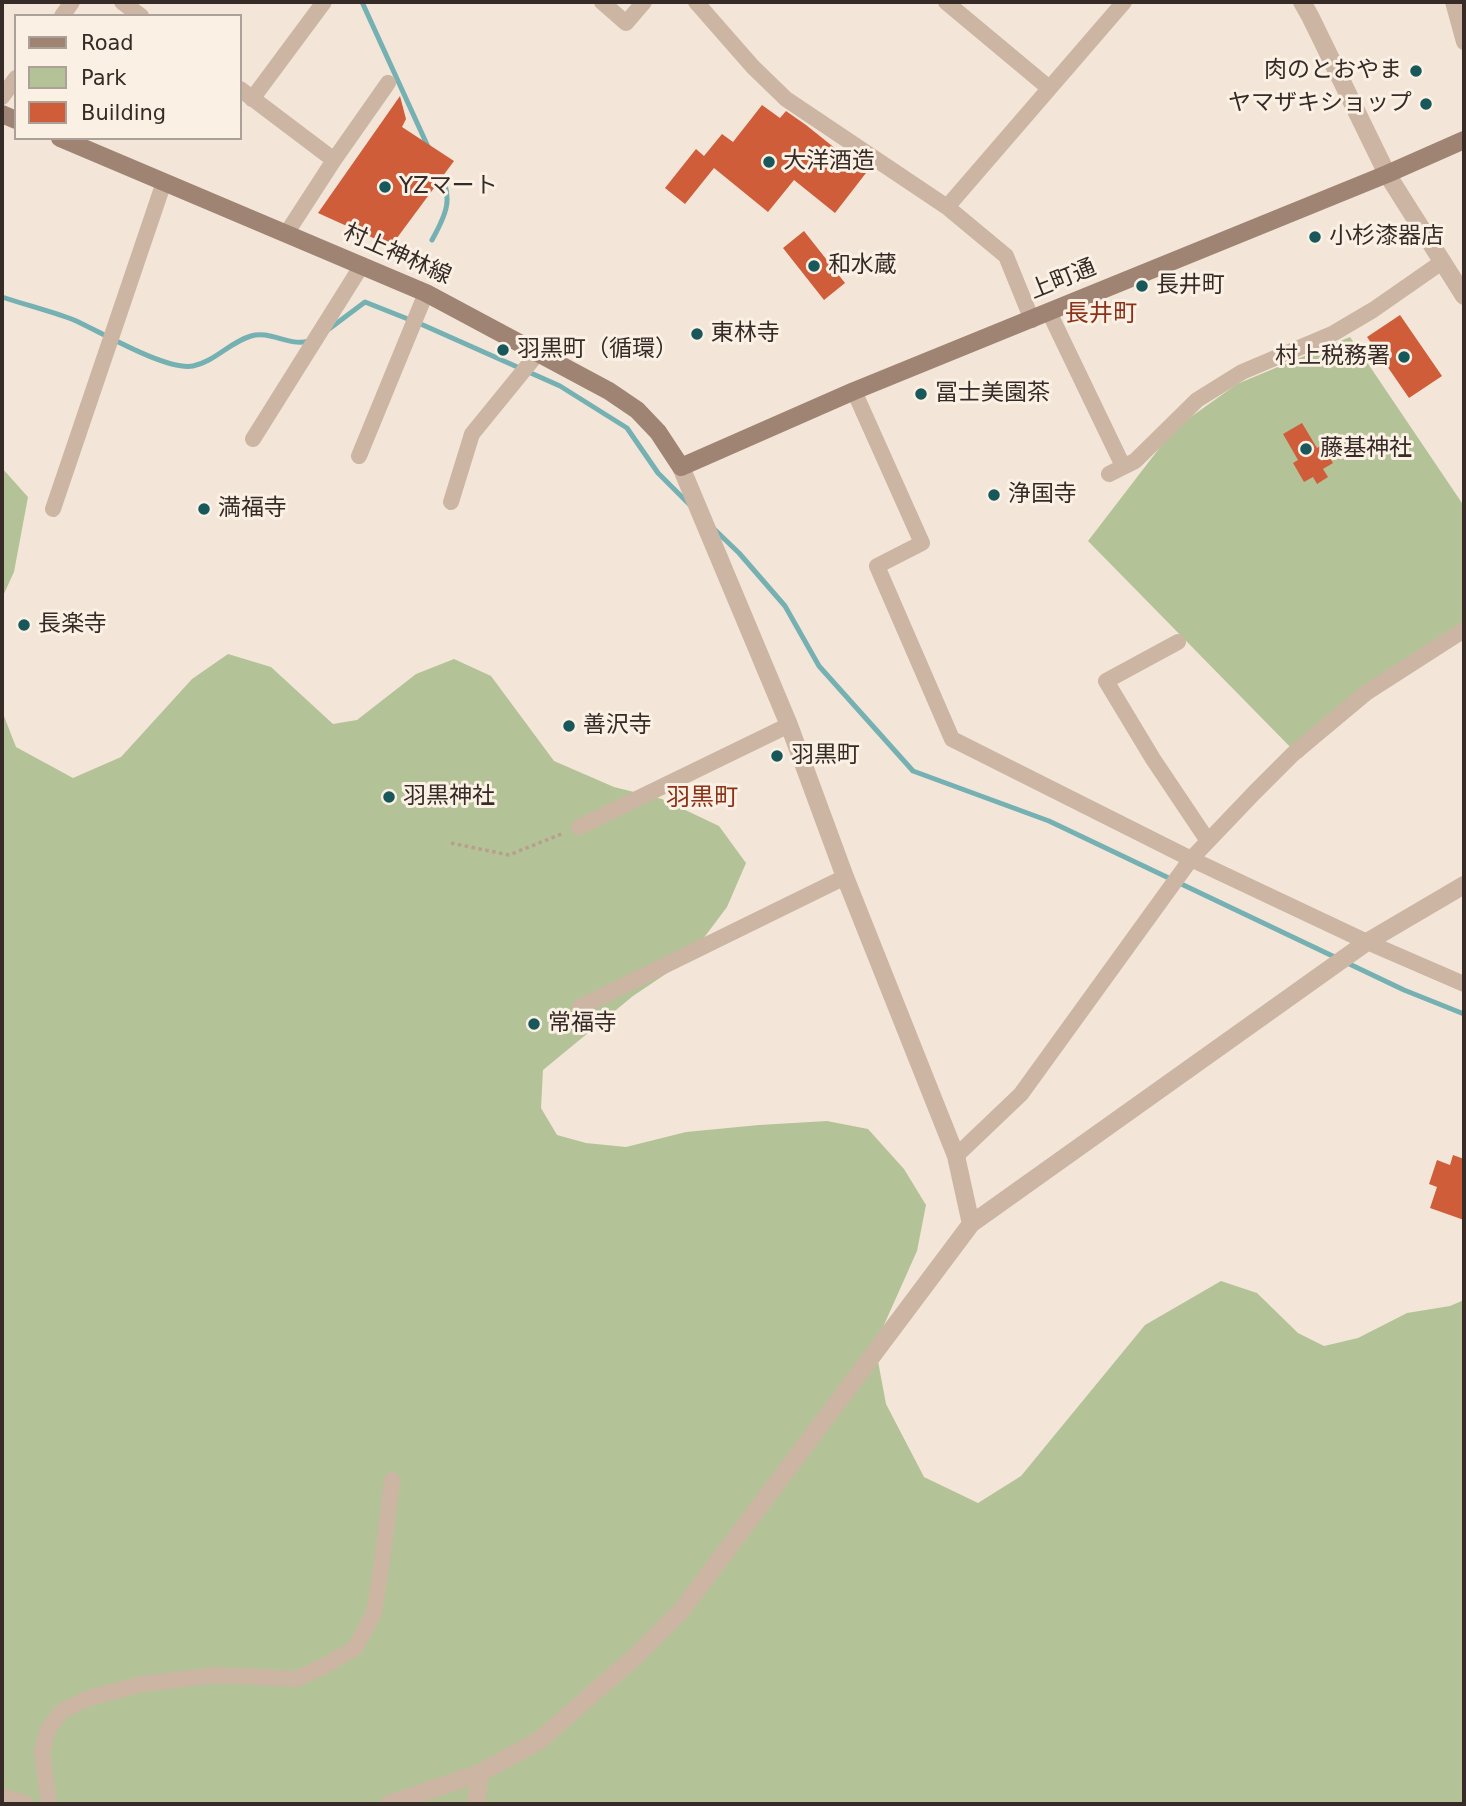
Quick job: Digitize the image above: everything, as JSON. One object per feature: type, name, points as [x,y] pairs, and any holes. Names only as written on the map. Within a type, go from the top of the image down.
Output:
[{"type":"main road","name":"上町通","points":[[681,467],[854,391],[1387,174],[1464,140]]},
{"type":"main road","name":"村上神林線","points":[[87,143],[164,182],[426,293],[610,391],[637,410],[657,432],[681,467]]},
{"type":"street","points":[[122,2],[138,14]]},
{"type":"street","points":[[602,2],[626,23],[644,2]]},
{"type":"street","points":[[696,2],[753,67],[786,99],[947,207],[1006,256],[1032,320]]},
{"type":"street","points":[[946,2],[1049,88]]},
{"type":"street","points":[[947,207],[1124,2]]},
{"type":"street","points":[[1302,2],[1387,174],[1464,296]]},
{"type":"street","points":[[1453,2],[1464,42]]},
{"type":"street","points":[[318,4],[246,94],[334,160]]},
{"type":"street","points":[[2,97],[14,81]]},
{"type":"street","points":[[286,234],[388,83]]},
{"type":"street","points":[[52,509],[164,182]]},
{"type":"street","points":[[1049,313],[1116,470],[1135,461],[1197,400],[1242,372],[1334,333],[1373,310],[1442,262]]},
{"type":"street","points":[[253,439],[362,265]]},
{"type":"street","points":[[359,456],[426,293]]},
{"type":"street","points":[[451,502],[472,434],[538,353]]},
{"type":"street","points":[[854,391],[922,543],[877,566],[953,739],[1191,859],[1367,942],[1464,984]]},
{"type":"street","points":[[681,467],[789,725],[845,877],[957,1156],[971,1224]]},
{"type":"street","points":[[957,1156],[1021,1094],[1191,859],[1208,841],[1293,754],[1355,702],[1464,631]]},
{"type":"street","points":[[1178,642],[1106,681],[1153,759],[1208,841]]},
{"type":"street","points":[[579,827],[789,725]]},
{"type":"street","points":[[580,1007],[845,877]]},
{"type":"street","points":[[389,1804],[480,1773],[540,1740],[639,1653],[681,1611],[971,1224],[1367,942],[1464,885]]},
{"type":"street","points":[[49,1804],[42,1752],[48,1729],[62,1711],[89,1698],[142,1684],[217,1675],[296,1679],[355,1648],[374,1613],[392,1480]]},
{"type":"street","points":[[476,1804],[480,1773]]},
{"type":"street","points":[[2,1797],[24,1804]]},
{"type":"path","points":[[452,843],[509,855],[579,827]]},
{"type":"green space","points":[[1350,337],[1464,506],[1464,622],[1400,665],[1301,758],[1088,541],[1174,429],[1237,384]]},
{"type":"green space","points":[[2,468],[28,497],[14,572],[2,598]]},
{"type":"green space","points":[[228,654],[271,667],[333,724],[357,720],[416,674],[454,659],[491,676],[554,761],[614,787],[662,799],[719,826],[746,863],[727,907],[688,959],[633,996],[543,1070],[541,1108],[557,1135],[586,1143],[626,1147],[686,1132],[759,1125],[827,1121],[868,1129],[904,1169],[926,1205],[917,1251],[875,1345],[886,1404],[924,1477],[978,1503],[1021,1476],[1145,1325],[1221,1281],[1257,1293],[1298,1333],[1324,1346],[1358,1338],[1407,1313],[1450,1306],[1464,1300],[1464,1804],[2,1804],[2,711],[16,747],[73,778],[121,757],[192,679]]},
{"type":"building","name":"YZマート","points":[[400,96],[406,119],[402,127],[454,161],[391,246],[318,213]]},
{"type":"building","name":"大洋酒造","points":[[762,105],[780,118],[786,111],[866,173],[835,213],[794,180],[768,212],[714,168],[685,204],[665,188],[696,149],[704,156],[722,134],[733,142]]},
{"type":"building","name":"和水蔵","points":[[804,231],[845,283],[824,300],[783,248]]},
{"type":"building","name":"村上税務署","points":[[1400,315],[1442,376],[1409,398],[1367,337]]},
{"type":"building","points":[[1302,423],[1317,448],[1322,445],[1333,463],[1323,469],[1328,477],[1317,484],[1313,477],[1304,482],[1293,463],[1298,460],[1283,434]]},
{"type":"building","points":[[1453,1155],[1464,1159],[1464,1220],[1430,1208],[1437,1187],[1429,1184],[1437,1160],[1450,1165]]},
{"type":"waterway","points":[[362,2],[429,149]]},
{"type":"waterway","points":[[432,240],[445,214],[447,198],[440,171]]},
{"type":"waterway","points":[[2,297],[74,320],[151,357],[181,366],[201,364],[251,336],[265,335],[294,342],[309,341]]},
{"type":"waterway","points":[[329,329],[365,302],[560,386],[627,428],[658,473],[689,504]]},
{"type":"waterway","points":[[713,528],[739,553],[785,606],[819,666],[913,771],[1049,821],[1404,990],[1464,1014]]},
{"type":"place","name":"肉のとおやま","points":[[1416,71]]},
{"type":"place","name":"ヤマザキショップ","points":[[1426,104]]},
{"type":"place","name":"大洋酒造","points":[[769,162]]},
{"type":"place","name":"YZマート","points":[[385,187]]},
{"type":"place","name":"小杉漆器店","points":[[1315,237]]},
{"type":"place","name":"和水蔵","points":[[814,266]]},
{"type":"place","name":"長井町","points":[[1142,286]]},
{"type":"place","name":"東林寺","points":[[697,334]]},
{"type":"place","name":"羽黒町（循環）","points":[[503,350]]},
{"type":"place","name":"村上税務署","points":[[1404,357]]},
{"type":"place","name":"冨士美園茶","points":[[921,394]]},
{"type":"place","name":"藤基神社","points":[[1306,449]]},
{"type":"place","name":"浄国寺","points":[[994,495]]},
{"type":"place","name":"満福寺","points":[[204,509]]},
{"type":"place","name":"長楽寺","points":[[24,625]]},
{"type":"place","name":"善沢寺","points":[[569,726]]},
{"type":"place","name":"羽黒町","points":[[777,756]]},
{"type":"place","name":"羽黒神社","points":[[389,797]]},
{"type":"place","name":"常福寺","points":[[534,1024]]},
{"type":"district","name":"長井町","points":[[1101,315]]},
{"type":"district","name":"羽黒町","points":[[702,799]]}]
